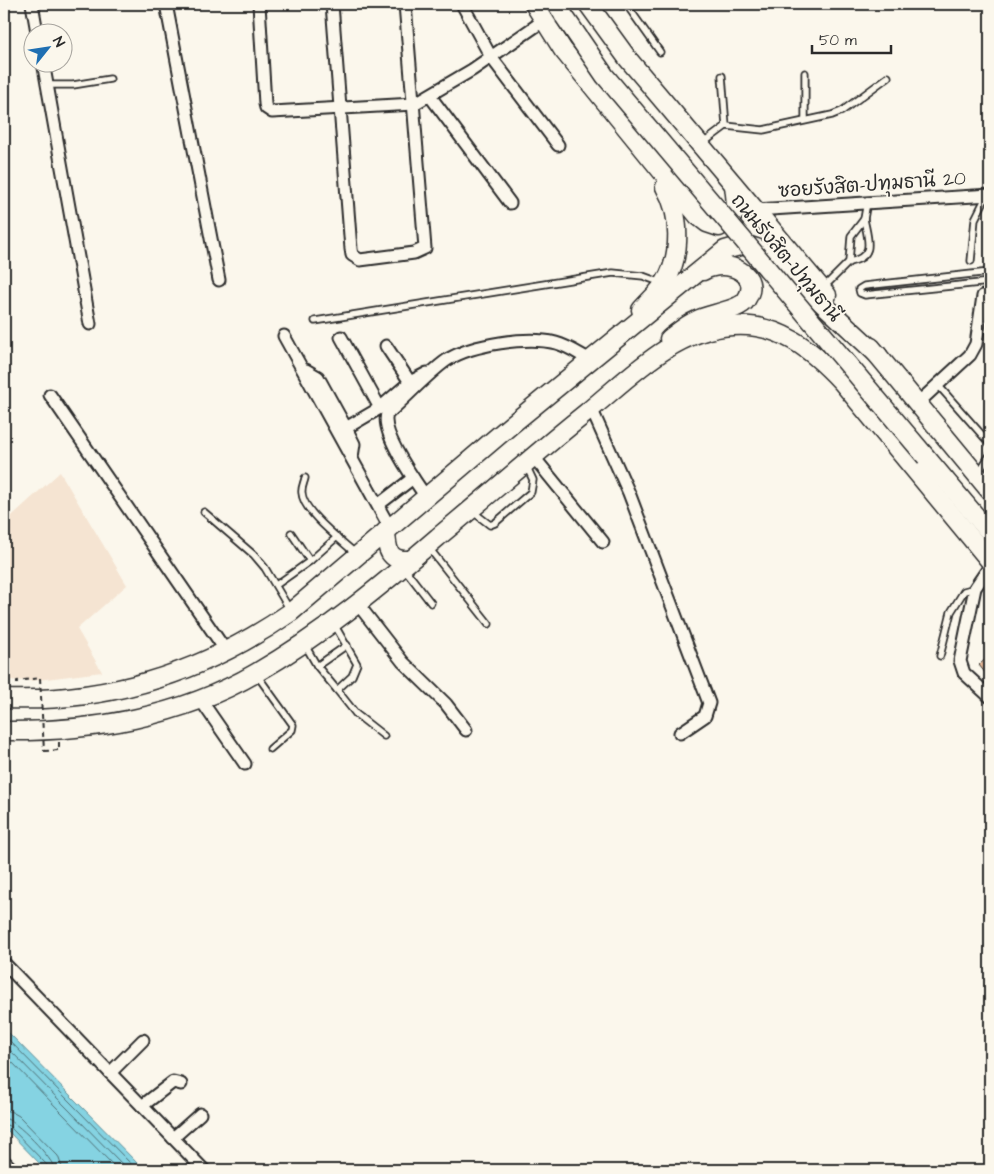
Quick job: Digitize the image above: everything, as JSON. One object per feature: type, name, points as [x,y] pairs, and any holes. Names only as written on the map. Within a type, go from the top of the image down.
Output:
[{"type":"main road","points":[[534,4],[563,50],[698,216],[707,223],[719,227],[731,220],[737,210],[734,185]]},
{"type":"main road","name":"ถนนรังสิต-ปทุมธานี","points":[[588,4],[628,59],[986,483]]},
{"type":"main road","name":"ถนนรังสิต-ปทุมธานี","points":[[561,10],[605,76],[990,533]]},
{"type":"main road","points":[[650,159],[674,206],[676,246],[669,289]]},
{"type":"main road","points":[[4,699],[86,695],[152,682],[209,660],[268,628],[290,612],[426,496],[619,338],[669,289],[689,278],[725,250],[743,244],[759,248],[771,256],[878,355]]},
{"type":"main road","points":[[4,731],[33,732],[100,726],[173,710],[256,674],[304,644],[407,563],[682,329],[707,315],[745,302],[750,294],[749,282],[742,272],[723,264],[711,267],[669,289]]},
{"type":"main road","points":[[620,382],[671,346],[705,331],[734,325],[763,328],[792,337],[818,356],[842,382],[990,561]]},
{"type":"main road","points":[[388,530],[389,552],[400,561],[407,563]]},
{"type":"street","points":[[32,4],[35,22]]},
{"type":"street","points":[[166,4],[219,280]]},
{"type":"street","points":[[259,4],[266,108],[272,112],[414,104],[492,57],[544,21]]},
{"type":"street","points":[[332,4],[351,249],[352,255],[360,260],[414,253],[424,248],[405,4]]},
{"type":"street","points":[[462,4],[492,57],[558,145]]},
{"type":"street","points":[[45,72],[90,324]]},
{"type":"street","points":[[430,96],[510,203]]},
{"type":"street","name":"ซอยรังสิต-ปทุมธานี 20","points":[[755,210],[989,195]]},
{"type":"street","points":[[918,403],[970,354],[976,344],[983,296]]},
{"type":"street","points":[[284,336],[378,505],[388,530]]},
{"type":"street","points":[[341,337],[380,408]]},
{"type":"street","points":[[426,496],[413,478],[394,444],[385,425],[385,419],[387,414],[436,370],[447,361],[472,349],[514,342],[558,343],[590,360]]},
{"type":"street","points":[[386,346],[410,382]]},
{"type":"street","points":[[304,369],[318,377],[346,428],[354,444],[352,457]]},
{"type":"street","points":[[346,428],[380,408],[410,382],[436,370]]},
{"type":"street","points":[[50,394],[226,651]]},
{"type":"street","points":[[591,408],[629,493],[708,704],[705,716],[680,733]]},
{"type":"street","points":[[529,459],[604,542]]},
{"type":"street","points":[[378,505],[413,478]]},
{"type":"street","points":[[990,566],[975,588],[960,662],[964,673],[990,697]]},
{"type":"street","points":[[357,603],[403,662],[446,704],[466,730]]},
{"type":"street","points":[[200,699],[245,764]]},
{"type":"street","points":[[4,964],[204,1170]]},
{"type":"street","points":[[110,1073],[143,1040]]},
{"type":"street","points":[[142,1106],[173,1082],[181,1084]]},
{"type":"street","points":[[173,1138],[200,1114]]},
{"type":"street","points":[[4,1161],[13,1170]]},
{"type":"lane","points":[[626,4],[660,52]]},
{"type":"lane","points":[[805,73],[805,120]]},
{"type":"lane","points":[[722,76],[726,126]]},
{"type":"lane","points":[[701,146],[726,126],[763,130],[832,115],[888,77]]},
{"type":"lane","points":[[47,84],[73,85],[110,79]]},
{"type":"lane","points":[[971,261],[975,219],[989,195]]},
{"type":"lane","points":[[822,289],[849,262],[863,258],[866,255],[868,236],[864,219],[867,202]]},
{"type":"lane","points":[[849,262],[851,236],[864,219]]},
{"type":"lane","points":[[990,272],[864,286],[859,290],[865,295],[990,282]]},
{"type":"lane","points":[[315,321],[613,273],[643,276],[669,289]]},
{"type":"lane","points":[[976,273],[977,284]]},
{"type":"lane","points":[[954,276],[955,286]]},
{"type":"lane","points":[[938,384],[990,444]]},
{"type":"lane","points":[[986,483],[990,455]]},
{"type":"lane","points":[[470,510],[490,525],[501,518],[531,492],[534,487],[529,459]]},
{"type":"lane","points":[[305,478],[302,496],[318,520],[357,555]]},
{"type":"lane","points":[[204,512],[254,555],[276,585],[290,612]]},
{"type":"lane","points":[[291,533],[310,561]]},
{"type":"lane","points":[[276,585],[310,561],[337,537]]},
{"type":"lane","points":[[427,546],[489,624]]},
{"type":"lane","points":[[407,563],[431,604]]},
{"type":"lane","points":[[940,656],[951,612],[964,591],[975,588]]},
{"type":"lane","points":[[333,622],[355,658],[357,669],[337,690]]},
{"type":"lane","points":[[304,644],[317,666],[356,714],[384,736]]},
{"type":"lane","points":[[317,666],[348,645]]},
{"type":"lane","points":[[256,674],[293,725],[292,730],[270,750]]},
{"type":"path","points":[[40,678],[44,751]]},
{"type":"shaded area","points":[[60,472],[127,585],[77,629],[102,672],[30,681],[4,680],[4,523]]},
{"type":"water","points":[[4,1028],[144,1170],[46,1170],[4,1127]]},
{"type":"building","points":[[990,655],[990,679],[979,665]]}]
